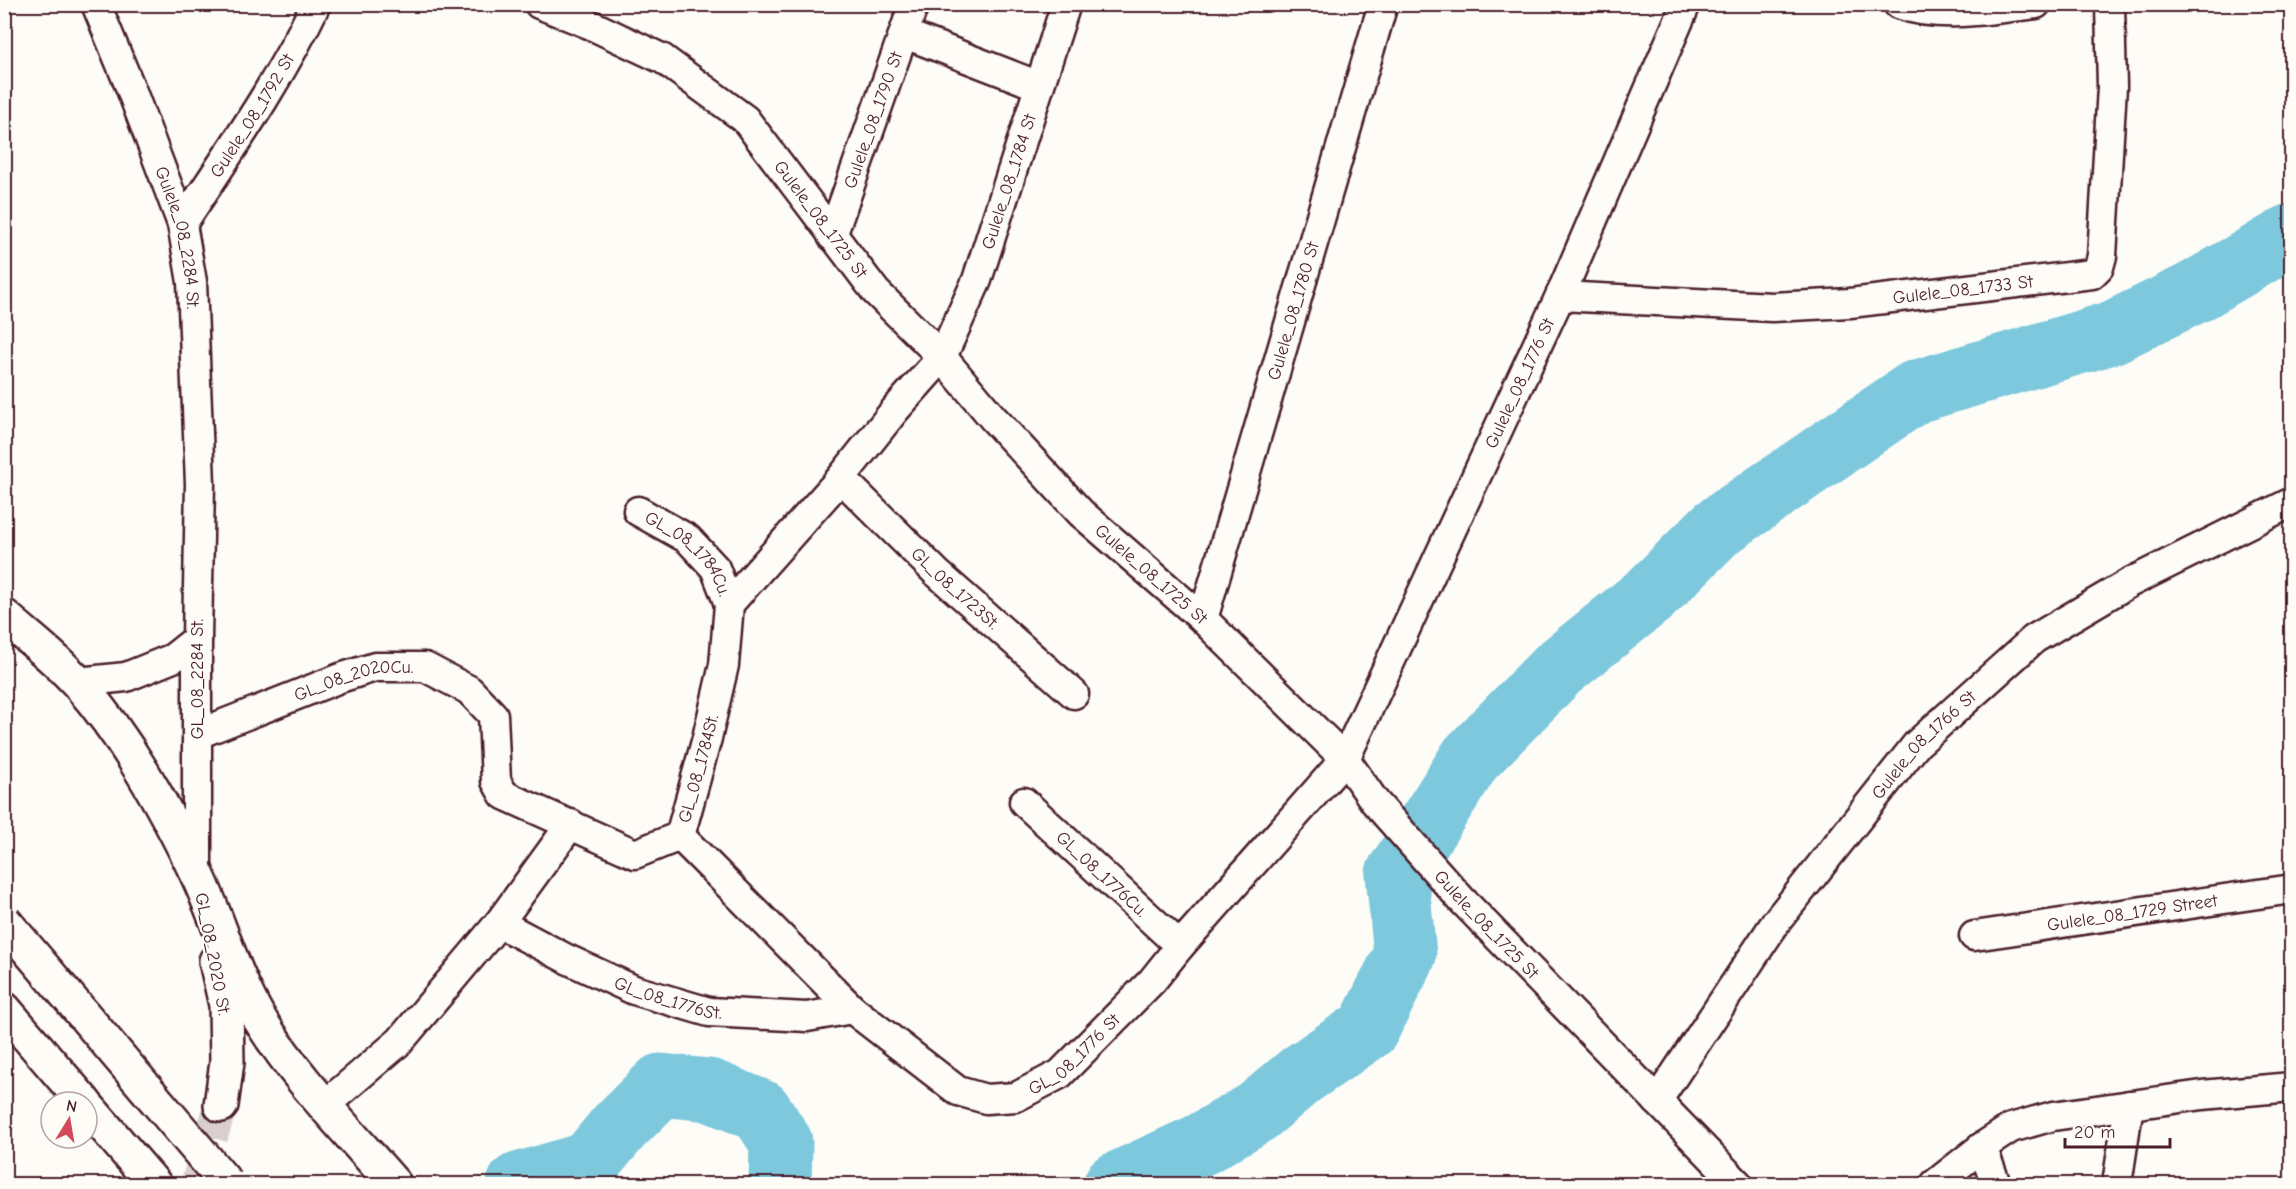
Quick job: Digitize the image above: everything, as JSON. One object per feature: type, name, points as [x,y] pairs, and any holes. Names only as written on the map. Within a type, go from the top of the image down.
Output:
[{"type":"main road","points":[[4,616],[78,682],[115,732],[159,800],[197,875],[241,985],[278,1048],[394,1185]]},
{"type":"main road","name":"GL_08_2020 St.","points":[[197,875],[226,1005],[227,1062],[221,1105]]},
{"type":"main road","points":[[4,921],[227,1185]]},
{"type":"main road","points":[[4,1009],[74,1090]]},
{"type":"main road","points":[[227,1062],[236,1049],[253,1040],[278,1048]]},
{"type":"main road","points":[[99,1120],[154,1185]]},
{"type":"street","name":"Gulele_08_2284 St.","points":[[96,4],[182,224],[192,282],[200,484]]},
{"type":"street","name":"Gulele_08_1792 St","points":[[182,224],[244,131],[303,31],[316,4]]},
{"type":"street","name":"Gulele_08_1725 St","points":[[539,4],[663,59],[745,119],[876,292],[942,357],[993,418],[1081,513],[1203,619],[1345,759],[1374,802],[1461,899],[1738,1185]]},
{"type":"street","name":"Gulele_08_1790 St","points":[[832,236],[914,4]]},
{"type":"street","name":"Gulele_08_1784 St","points":[[942,357],[977,280],[1066,4]]},
{"type":"street","name":"Gulele_08_1780 St","points":[[1203,619],[1383,4]]},
{"type":"street","name":"Gulele_08_1776 St","points":[[1345,759],[1560,296],[1686,4]]},
{"type":"street","points":[[1898,4],[1920,10],[1951,13],[2036,4]]},
{"type":"street","name":"Gulele_08_1733 St","points":[[1560,296],[1772,307],[1850,303],[2092,274],[2099,267],[2102,256],[2112,87],[2110,4]]},
{"type":"street","points":[[904,34],[1039,86]]},
{"type":"street","points":[[729,604],[841,478],[895,410],[942,357]]},
{"type":"street","name":"GL_08_1723St.","points":[[841,478],[937,573],[1074,694]]},
{"type":"street","name":"GL_08_2284 St.","points":[[197,875],[197,639],[200,484]]},
{"type":"street","name":"Gulele_08_1766 St","points":[[1657,1101],[1776,922],[1917,744],[2034,639],[2129,583],[2292,502]]},
{"type":"street","name":"GL_08_1784Cu.","points":[[638,511],[688,539],[714,568],[729,604]]},
{"type":"street","name":"GL_08_1784St.","points":[[571,824],[635,854],[680,836],[724,665],[729,604]]},
{"type":"street","points":[[78,682],[126,677],[173,658],[197,639]]},
{"type":"street","name":"GL_08_2020Cu.","points":[[198,734],[340,678],[375,667],[425,667],[469,690],[493,715],[496,781],[504,795],[571,824]]},
{"type":"street","name":"GL_08_1776 St","points":[[680,836],[852,1009],[958,1091],[986,1099],[1016,1097],[1060,1074],[1152,981],[1180,946],[1345,759]]},
{"type":"street","name":"GL_08_1776Cu.","points":[[1024,802],[1180,946]]},
{"type":"street","points":[[325,1105],[400,1041],[499,923],[571,824]]},
{"type":"street","name":"Gulele_08_1729 Street","points":[[1974,936],[2292,889]]},
{"type":"street","name":"GL_08_1776St.","points":[[499,923],[567,959],[634,990],[709,1012],[807,1017],[852,1009]]},
{"type":"street","points":[[1935,1185],[1982,1147],[2011,1128],[2054,1116],[2202,1095],[2292,1087]]},
{"type":"street","points":[[2117,1185],[2129,1105]]},
{"type":"street","points":[[1982,1147],[1996,1185]]},
{"type":"waterway","points":[[1115,1184],[1202,1144],[1257,1112],[1302,1074],[1368,1029],[1405,955],[1397,874],[1471,758],[1558,669],[1651,594],[1717,528],[1915,392],[2111,333],[2195,292],[2292,235]]},
{"type":"waterway","points":[[518,1184],[589,1163],[619,1127],[661,1085],[709,1090],[761,1111],[781,1142],[780,1184]]},
{"type":"tunnel","points":[[197,1184],[221,1105]]}]
